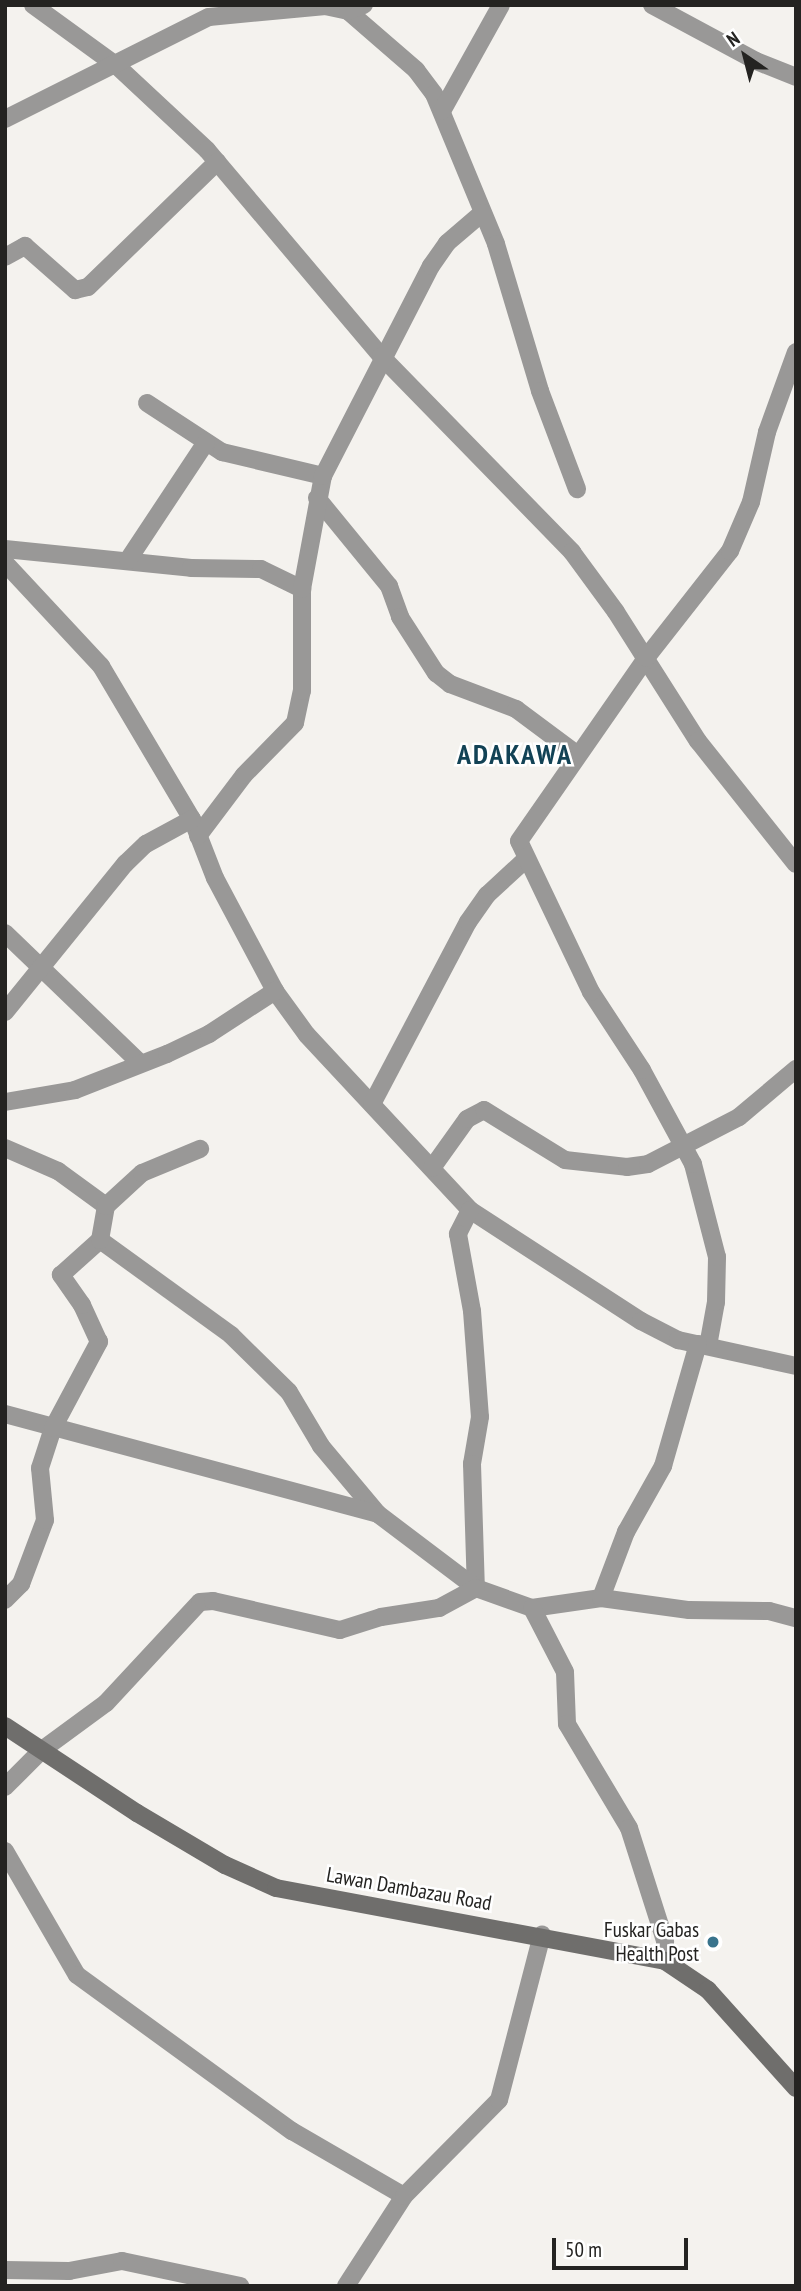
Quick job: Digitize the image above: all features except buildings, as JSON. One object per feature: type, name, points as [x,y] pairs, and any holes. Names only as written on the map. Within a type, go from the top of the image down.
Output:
[{"type":"main road","name":"Lawan Dambazau Road","points":[[5,1726],[225,1865],[276,1888],[542,1935],[665,1961],[708,1990],[796,2088]]},
{"type":"street","points":[[33,5],[117,66],[217,162],[381,356],[572,552],[646,658],[698,741],[796,864]]},
{"type":"street","points":[[442,111],[501,5]]},
{"type":"street","points":[[652,5],[756,61],[796,77]]},
{"type":"street","points":[[5,119],[117,66],[209,17],[325,6],[356,8],[416,70],[442,111],[482,213],[577,489]]},
{"type":"street","points":[[5,257],[25,246],[75,289],[88,287],[217,162]]},
{"type":"street","points":[[5,1012],[125,864],[146,844],[195,827],[295,723],[302,691],[302,589],[323,476],[381,356],[431,266],[447,243],[482,213]]},
{"type":"street","points":[[601,1598],[626,1532],[663,1466],[716,1302],[717,1256],[693,1164],[591,992],[519,841],[646,658],[730,551],[751,502],[767,432],[796,352]]},
{"type":"street","points":[[147,403],[206,442],[252,462],[323,476]]},
{"type":"street","points":[[128,560],[206,442]]},
{"type":"street","points":[[317,498],[389,586],[400,617],[436,673],[450,684],[516,709],[578,755]]},
{"type":"street","points":[[5,549],[191,568],[261,569],[302,589]]},
{"type":"street","points":[[5,564],[89,648],[195,827],[275,990],[307,1035],[470,1210],[641,1321],[703,1345],[796,1366]]},
{"type":"street","points":[[372,1104],[468,922],[486,895],[526,859]]},
{"type":"street","points":[[5,933],[139,1062]]},
{"type":"street","points":[[5,1102],[75,1090],[209,1034],[275,990]]},
{"type":"street","points":[[432,1168],[455,1133],[475,1113],[484,1110],[565,1160],[627,1167],[648,1164],[739,1117],[796,1069]]},
{"type":"street","points":[[5,1148],[58,1171],[106,1206]]},
{"type":"street","points":[[5,1600],[21,1584],[45,1520],[40,1468],[53,1428],[99,1342],[61,1275],[100,1240],[106,1206],[142,1173],[200,1149]]},
{"type":"street","points":[[470,1210],[458,1234],[477,1365],[480,1417],[472,1464],[476,1588]]},
{"type":"street","points":[[100,1240],[231,1335],[289,1392],[321,1446],[378,1514],[476,1588],[532,1608],[601,1598],[689,1610],[769,1611],[796,1618]]},
{"type":"street","points":[[5,1414],[378,1514]]},
{"type":"street","points":[[5,1787],[42,1750],[106,1703],[200,1602],[213,1601],[340,1630],[381,1617],[439,1608],[476,1588]]},
{"type":"street","points":[[532,1608],[565,1672],[567,1724],[629,1828],[666,1941],[665,1961]]},
{"type":"street","points":[[5,1851],[78,1975],[292,2131],[404,2196]]},
{"type":"street","points":[[346,2286],[404,2196],[499,2100],[542,1935]]},
{"type":"street","points":[[5,2270],[69,2271],[122,2261],[240,2286]]},
{"type":"place","name":"Fuskar Gabas Health Post","points":[[713,1942]]},
{"type":"district","name":"ADAKAWA","points":[[515,754]]}]
